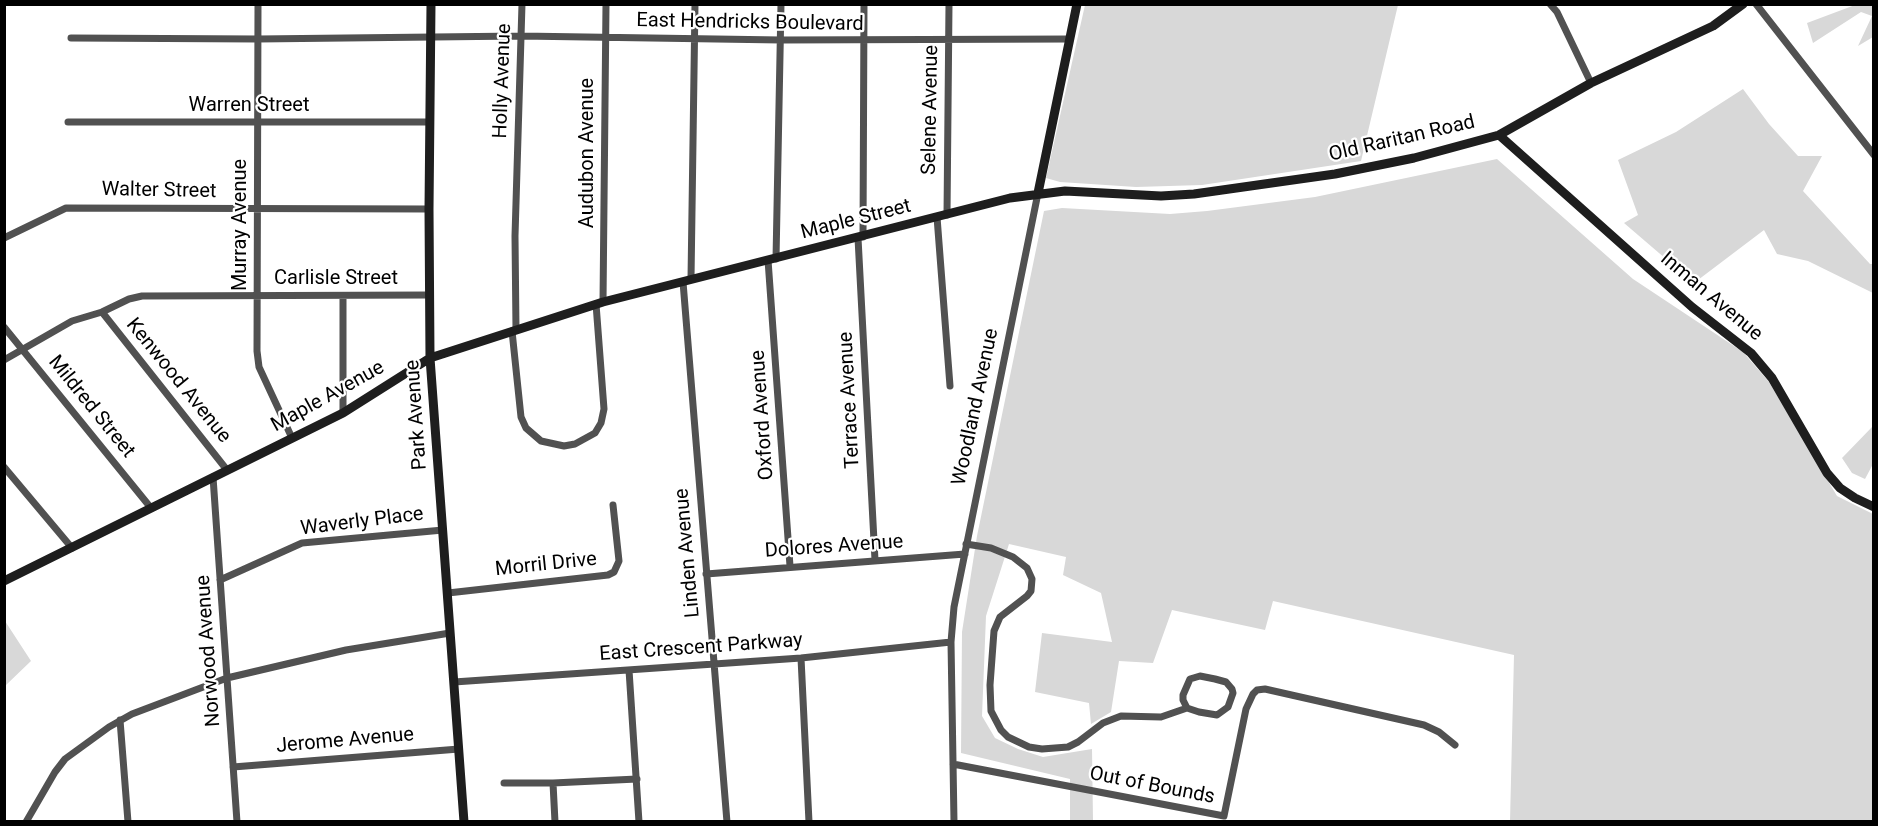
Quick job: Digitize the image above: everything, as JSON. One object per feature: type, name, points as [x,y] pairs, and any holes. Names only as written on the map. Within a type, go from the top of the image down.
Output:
[{"type":"main road","name":"Park Avenue","points":[[431,4],[430,358],[464,822]]},
{"type":"main road","name":"Woodland Avenue","points":[[1038,193],[1077,4]]},
{"type":"main road","name":"Old Raritan Road","points":[[1038,193],[1065,191],[1161,196],[1194,194],[1355,170],[1414,158],[1499,135],[1591,83],[1713,26],[1743,4]]},
{"type":"main road","name":"Inman Avenue","points":[[1499,135],[1692,307],[1751,353],[1772,378],[1833,480],[1855,498],[1874,507]]},
{"type":"main road","name":"Maple Street","points":[[687,281],[1010,198],[1038,193]]},
{"type":"main road","name":"Maple Avenue","points":[[4,581],[343,413],[430,358],[599,303],[687,281]]},
{"type":"street","name":"Murray Avenue","points":[[258,4],[259,367],[292,438]]},
{"type":"street","name":"Holly Avenue","points":[[514,330],[522,4]]},
{"type":"street","name":"Audubon Avenue","points":[[514,330],[521,417],[526,428],[541,441],[564,446],[585,440],[595,433],[601,423],[604,409],[599,303],[606,4]]},
{"type":"street","name":"Linden Avenue","points":[[694,4],[687,281],[705,574],[715,664],[727,822]]},
{"type":"street","name":"Oxford Avenue","points":[[781,4],[772,260],[790,566]]},
{"type":"street","name":"Terrace Avenue","points":[[864,4],[861,238],[875,560]]},
{"type":"street","name":"Selene Avenue","points":[[949,4],[942,216],[950,386]]},
{"type":"street","points":[[1550,4],[1557,12],[1591,83]]},
{"type":"street","points":[[1756,4],[1874,155]]},
{"type":"street","name":"East Hendricks Boulevard","points":[[71,38],[258,39],[521,36],[864,41],[949,38],[1070,39]]},
{"type":"street","name":"Warren Street","points":[[68,122],[430,122]]},
{"type":"street","name":"Woodland Avenue","points":[[954,822],[951,642],[954,607],[1038,193]]},
{"type":"street","name":"Walter Street","points":[[4,238],[66,208],[429,209]]},
{"type":"street","name":"Carlisle Street","points":[[4,360],[72,321],[142,296],[430,295]]},
{"type":"street","points":[[343,296],[343,413]]},
{"type":"street","name":"Kenwood Avenue","points":[[102,312],[228,470]]},
{"type":"street","name":"Mildred Street","points":[[4,327],[151,508]]},
{"type":"street","points":[[4,467],[72,548]]},
{"type":"street","name":"Norwood Avenue","points":[[213,477],[237,822]]},
{"type":"street","name":"Morril Drive","points":[[447,593],[608,575],[614,572],[619,561],[613,505]]},
{"type":"street","name":"Waverly Place","points":[[220,580],[302,543],[443,530]]},
{"type":"street","points":[[966,544],[991,548],[1013,557],[1027,568],[1032,579],[1028,596],[1000,617],[994,631],[990,685],[991,711],[1001,730],[1008,737],[1029,747],[1042,749],[1068,747],[1112,718],[1121,716],[1161,717],[1187,708],[1209,714],[1222,713],[1230,702],[1232,689],[1226,682],[1215,679],[1200,676],[1190,679],[1183,695],[1187,708]]},
{"type":"street","name":"Dolores Avenue","points":[[705,574],[964,554]]},
{"type":"street","points":[[26,822],[64,759],[120,720],[227,678],[346,650],[450,633]]},
{"type":"street","name":"East Crescent Parkway","points":[[454,682],[801,658],[951,642]]},
{"type":"street","points":[[801,658],[809,822]]},
{"type":"street","points":[[629,670],[639,822]]},
{"type":"street","name":"Out of Bounds","points":[[952,764],[1224,816],[1246,709],[1253,694],[1257,690],[1265,689],[1424,724],[1455,745]]},
{"type":"street","points":[[120,720],[128,822]]},
{"type":"street","name":"Jerome Avenue","points":[[233,767],[459,749]]},
{"type":"street","points":[[504,783],[637,779]]},
{"type":"street","points":[[553,783],[555,822]]},
{"type":"shaded area","points":[[1085,5],[1398,5],[1361,161],[1202,185],[1136,187],[1060,182],[1046,178]]},
{"type":"shaded area","points":[[1855,5],[1873,5],[1873,37],[1858,46],[1872,16],[1861,12],[1813,43],[1807,23]]},
{"type":"shaded area","points":[[1743,89],[1769,124],[1798,156],[1822,156],[1803,191],[1870,264],[1873,264],[1873,293],[1808,261],[1777,254],[1764,230],[1694,283],[1624,223],[1638,215],[1618,160],[1676,132]]},
{"type":"shaded area","points":[[1497,159],[1633,279],[1743,352],[1769,382],[1837,496],[1873,514],[1873,821],[1510,821],[1514,655],[1273,601],[1265,630],[1172,610],[1153,663],[1119,661],[1111,712],[1091,724],[1089,703],[1035,692],[1042,633],[1112,642],[1101,593],[1063,575],[1066,557],[1009,544],[986,616],[982,716],[995,738],[1043,757],[1092,749],[1093,821],[1070,821],[1070,779],[961,753],[962,632],[977,536],[1044,211],[1062,208],[1170,214],[1207,211],[1315,197]]},
{"type":"shaded area","points":[[1873,426],[1873,464],[1865,479],[1852,473],[1842,458]]},
{"type":"shaded area","points":[[5,621],[31,661],[4,686]]}]
